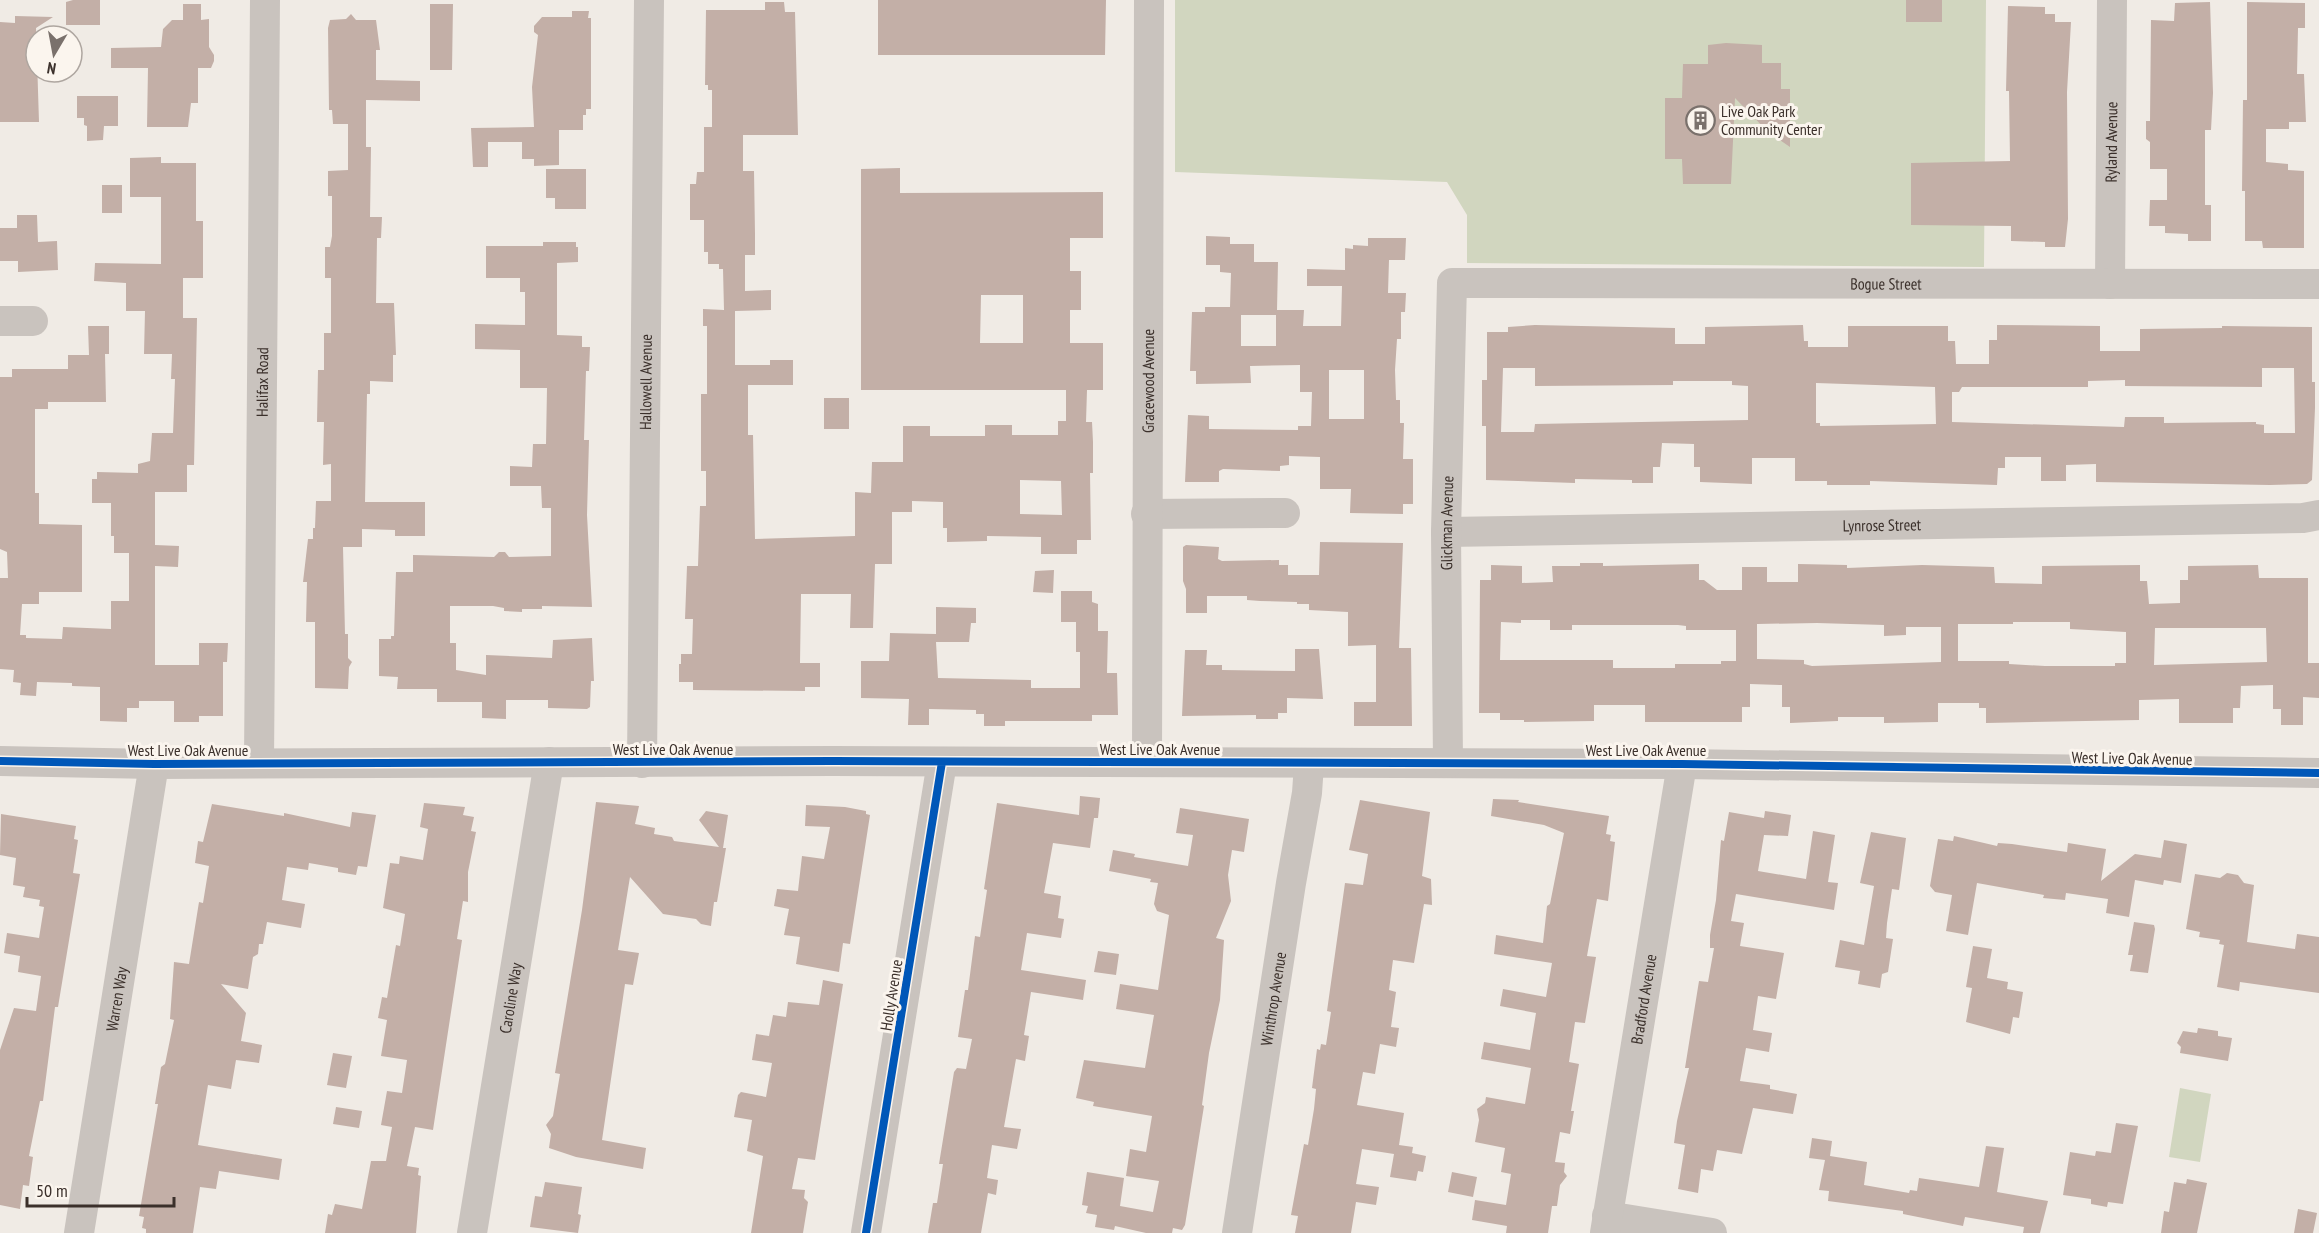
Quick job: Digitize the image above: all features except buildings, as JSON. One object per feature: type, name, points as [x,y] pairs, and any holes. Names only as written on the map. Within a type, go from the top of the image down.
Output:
[{"type":"street","name":"Halifax Road","points":[[259,763],[265,0]]},
{"type":"street","name":"Hallowell Avenue","points":[[642,763],[649,0]]},
{"type":"street","name":"Gracewood Avenue","points":[[1147,762],[1149,0]]},
{"type":"street","name":"Ryland Avenue","points":[[2110,284],[2112,0]]},
{"type":"street","name":"Bogue Street","points":[[1452,283],[2319,284]]},
{"type":"street","name":"Glickman Avenue","points":[[1448,763],[1446,532],[1452,283]]},
{"type":"street","points":[[0,321],[33,321]]},
{"type":"street","points":[[1146,514],[1286,513]]},
{"type":"street","name":"Lynrose Street","points":[[1446,532],[2303,518],[2319,514]]},
{"type":"street","name":"West Live Oak Avenue","points":[[0,761],[154,764],[549,762],[1682,764],[2319,773]]},
{"type":"street","name":"Caroline Way","points":[[472,1233],[549,762]]},
{"type":"street","name":"Holly Avenue","points":[[866,1233],[942,762]]},
{"type":"street","name":"Warren Way","points":[[79,1233],[154,764]]},
{"type":"street","name":"Winthrop Avenue","points":[[1237,1233],[1307,793],[1309,764]]},
{"type":"street","name":"Bradford Avenue","points":[[1606,1224],[1682,764]]},
{"type":"street","points":[[1606,1224],[1712,1233]]},
{"type":"green space","points":[[1175,0],[1986,0],[1984,267],[1467,263],[1467,215],[1447,182],[1175,172]]},
{"type":"green space","points":[[2180,1088],[2211,1094],[2200,1162],[2169,1157]]},
{"type":"cycle path","points":[[0,761],[154,764],[833,761],[1682,764],[2319,773]]},
{"type":"cycle path","points":[[866,1233],[942,762]]},
{"type":"place","name":"Live Oak Park Community Center","points":[[1700,120]]}]
